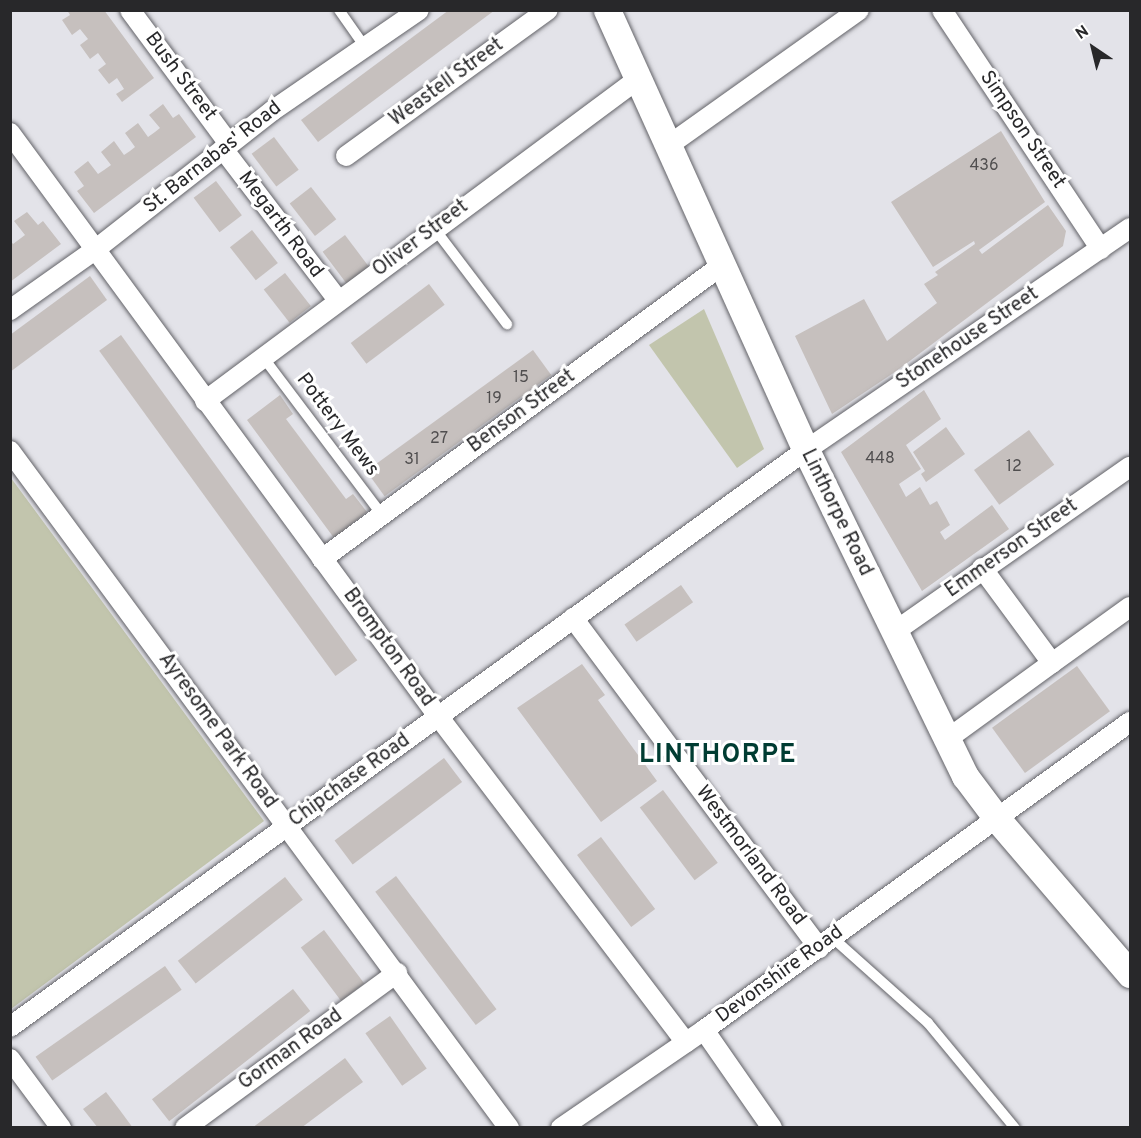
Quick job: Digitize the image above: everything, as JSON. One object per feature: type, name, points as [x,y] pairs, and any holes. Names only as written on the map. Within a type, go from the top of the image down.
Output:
[{"type":"street","name":"Bush Street","points":[[130,10],[226,146]]},
{"type":"street","name":"St. Barnabas' Road","points":[[10,310],[96,249],[226,146],[419,10]]},
{"type":"street","name":"Weastell Street","points":[[346,156],[548,10]]},
{"type":"street","name":"Linthorpe Road","points":[[607,10],[806,450],[965,776],[998,820],[1131,974]]},
{"type":"street","name":"Simpson Street","points":[[942,10],[1101,249]]},
{"type":"street","points":[[669,145],[846,14]]},
{"type":"street","name":"Oliver Street","points":[[205,400],[638,79]]},
{"type":"street","name":"Brompton Road","points":[[10,133],[438,716],[686,1043]]},
{"type":"street","name":"Megarth Road","points":[[226,146],[338,300]]},
{"type":"street","name":"Stonehouse Street","points":[[806,450],[1131,228]]},
{"type":"street","name":"Benson Street","points":[[322,559],[722,265]]},
{"type":"street","name":"Chipchase Road","points":[[10,1026],[806,450]]},
{"type":"street","name":"Ayresome Park Road","points":[[10,451],[397,973],[509,1128]]},
{"type":"street","name":"Emmerson Street","points":[[894,632],[982,568],[1131,467]]},
{"type":"street","points":[[982,568],[1052,663]]},
{"type":"street","points":[[946,740],[1131,607]]},
{"type":"street","name":"Westmorland Road","points":[[573,618],[826,943]]},
{"type":"street","name":"Devonshire Road","points":[[561,1128],[686,1043],[1131,722]]},
{"type":"street","name":"Gorman Road","points":[[185,1128],[397,973]]},
{"type":"street","points":[[704,1030],[772,1128]]},
{"type":"street","points":[[10,1059],[61,1128]]},
{"type":"lane","points":[[339,10],[365,47]]},
{"type":"lane","points":[[434,228],[507,324]]},
{"type":"lane","name":"Pottery Mews","points":[[263,357],[382,515]]},
{"type":"lane","points":[[826,943],[859,964],[928,1023],[1015,1128]]},
{"type":"green space","points":[[704,309],[764,449],[737,468],[649,345]]},
{"type":"green space","points":[[11,478],[264,821],[10,1009]]},
{"type":"building","points":[[67,10],[104,10],[154,78],[122,102],[116,94],[124,89],[117,78],[109,84],[98,70],[106,64],[98,53],[90,59],[80,45],[88,39],[80,29],[72,35],[62,20],[70,15]]},
{"type":"building","points":[[449,10],[495,10],[318,142],[301,120]]},
{"type":"building","points":[[163,104],[173,118],[179,114],[196,137],[94,213],[77,191],[84,186],[74,172],[88,161],[98,174],[111,165],[101,152],[114,141],[124,155],[130,151],[135,147],[125,133],[138,123],[148,137],[155,132],[160,128],[149,115]]},
{"type":"building","points":[[1001,131],[1045,202],[979,250],[982,254],[1048,205],[1066,231],[1063,246],[895,372],[832,414],[795,336],[864,299],[887,341],[937,303],[924,284],[938,275],[935,272],[975,244],[974,241],[933,267],[891,202]]},
{"type":"building","points":[[274,137],[299,170],[276,187],[252,154]]},
{"type":"building","points":[[216,181],[242,215],[220,232],[194,198]]},
{"type":"building","points":[[311,187],[336,219],[315,236],[290,204]]},
{"type":"building","points":[[27,212],[38,225],[43,221],[61,244],[10,282],[10,240],[13,244],[25,235],[14,221]]},
{"type":"building","points":[[252,230],[278,263],[256,280],[230,247]]},
{"type":"building","points":[[345,235],[370,268],[347,285],[323,252]]},
{"type":"building","points":[[285,273],[311,306],[290,323],[264,290]]},
{"type":"building","points":[[90,276],[107,300],[10,372],[10,335]]},
{"type":"building","points":[[429,284],[445,305],[366,364],[351,343]]},
{"type":"building","points":[[121,335],[357,660],[335,676],[99,351]]},
{"type":"building","points":[[533,350],[551,375],[385,496],[366,471]]},
{"type":"building","points":[[924,390],[941,419],[906,445],[921,469],[899,484],[906,497],[920,487],[930,505],[937,501],[950,525],[940,532],[945,540],[992,505],[1009,529],[922,591],[841,452]]},
{"type":"building","points":[[280,395],[293,414],[286,419],[346,499],[353,494],[367,512],[334,538],[247,420]]},
{"type":"building","points":[[946,427],[965,454],[926,482],[921,474],[925,471],[913,452]]},
{"type":"building","points":[[1029,430],[1054,465],[999,505],[974,470]]},
{"type":"building","points":[[681,585],[693,602],[637,642],[624,625]]},
{"type":"building","points":[[582,664],[605,695],[598,700],[657,781],[601,822],[517,708]]},
{"type":"building","points":[[1077,666],[1110,711],[1025,773],[992,728]]},
{"type":"building","points":[[444,758],[462,782],[353,864],[335,840]]},
{"type":"building","points":[[663,790],[718,863],[695,880],[640,807]]},
{"type":"building","points":[[601,837],[655,909],[631,927],[577,855]]},
{"type":"building","points":[[396,876],[497,1009],[476,1025],[375,892]]},
{"type":"building","points":[[285,877],[303,900],[196,984],[178,961]]},
{"type":"building","points":[[324,930],[364,984],[341,1001],[301,947]]},
{"type":"building","points":[[165,966],[182,990],[52,1080],[36,1057]]},
{"type":"building","points":[[293,989],[310,1011],[169,1121],[152,1099]]},
{"type":"building","points":[[390,1016],[427,1068],[402,1086],[365,1033]]},
{"type":"building","points":[[345,1058],[363,1082],[301,1128],[252,1128]]},
{"type":"building","points":[[106,1092],[133,1128],[98,1128],[83,1109]]},
{"type":"district","name":"LINTHORPE","points":[[718,756]]}]
